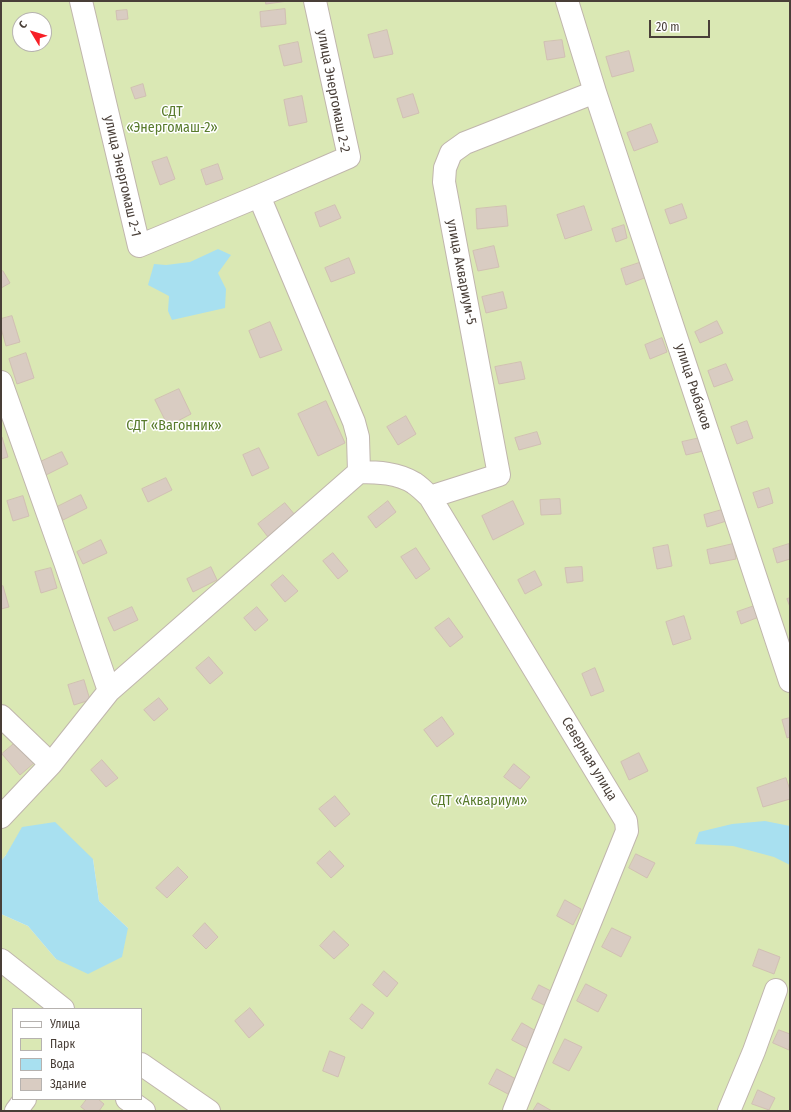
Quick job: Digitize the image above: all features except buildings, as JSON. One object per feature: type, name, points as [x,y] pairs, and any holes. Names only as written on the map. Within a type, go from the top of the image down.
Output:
[{"type":"street","name":"улица Энергомаш 2-1","points":[[81,1],[139,246],[259,196]]},
{"type":"street","name":"улица Энергомаш 2-2","points":[[259,196],[349,156],[315,1]]},
{"type":"street","name":"улица Рыбаков","points":[[568,1],[596,92],[790,681]]},
{"type":"street","name":"улица Аквариум-5","points":[[430,497],[499,475],[444,182],[445,168],[451,153],[465,143],[596,92]]},
{"type":"street","points":[[1,817],[51,764],[109,691],[359,472],[358,437],[354,422],[259,196]]},
{"type":"street","points":[[1,382],[66,562],[109,691]]},
{"type":"street","name":"Северная улица","points":[[359,472],[393,474],[413,483],[430,497],[626,821],[627,831],[514,1111]]},
{"type":"street","points":[[1,716],[51,764]]},
{"type":"street","points":[[1,960],[62,1008]]},
{"type":"street","points":[[729,1111],[754,1051],[776,990]]},
{"type":"street","points":[[142,1065],[209,1111]]},
{"type":"street","points":[[16,1111],[24,1100]]},
{"type":"street","points":[[128,1100],[144,1111]]},
{"type":"green space","name":"СДТ «Аквариум»","points":[[1,1],[790,1],[790,1111],[1,1111],[1,914],[28,926],[56,959],[128,928],[99,901],[93,859],[6,855],[1,861]]},
{"type":"water","points":[[218,249],[231,255],[218,273],[226,289],[225,308],[172,320],[168,311],[169,296],[148,285],[154,264],[166,265],[190,262]]},
{"type":"water","points":[[765,821],[790,826],[790,865],[774,857],[733,846],[695,844],[699,832],[732,824]]},
{"type":"water","points":[[55,822],[93,859],[99,901],[128,928],[122,957],[88,974],[56,959],[28,926],[1,914],[1,861],[22,827]]},
{"type":"park label","name":"СДТ «Энергомаш-2»","points":[[172,120]]},
{"type":"park label","name":"СДТ «Вагонник»","points":[[174,426]]}]
